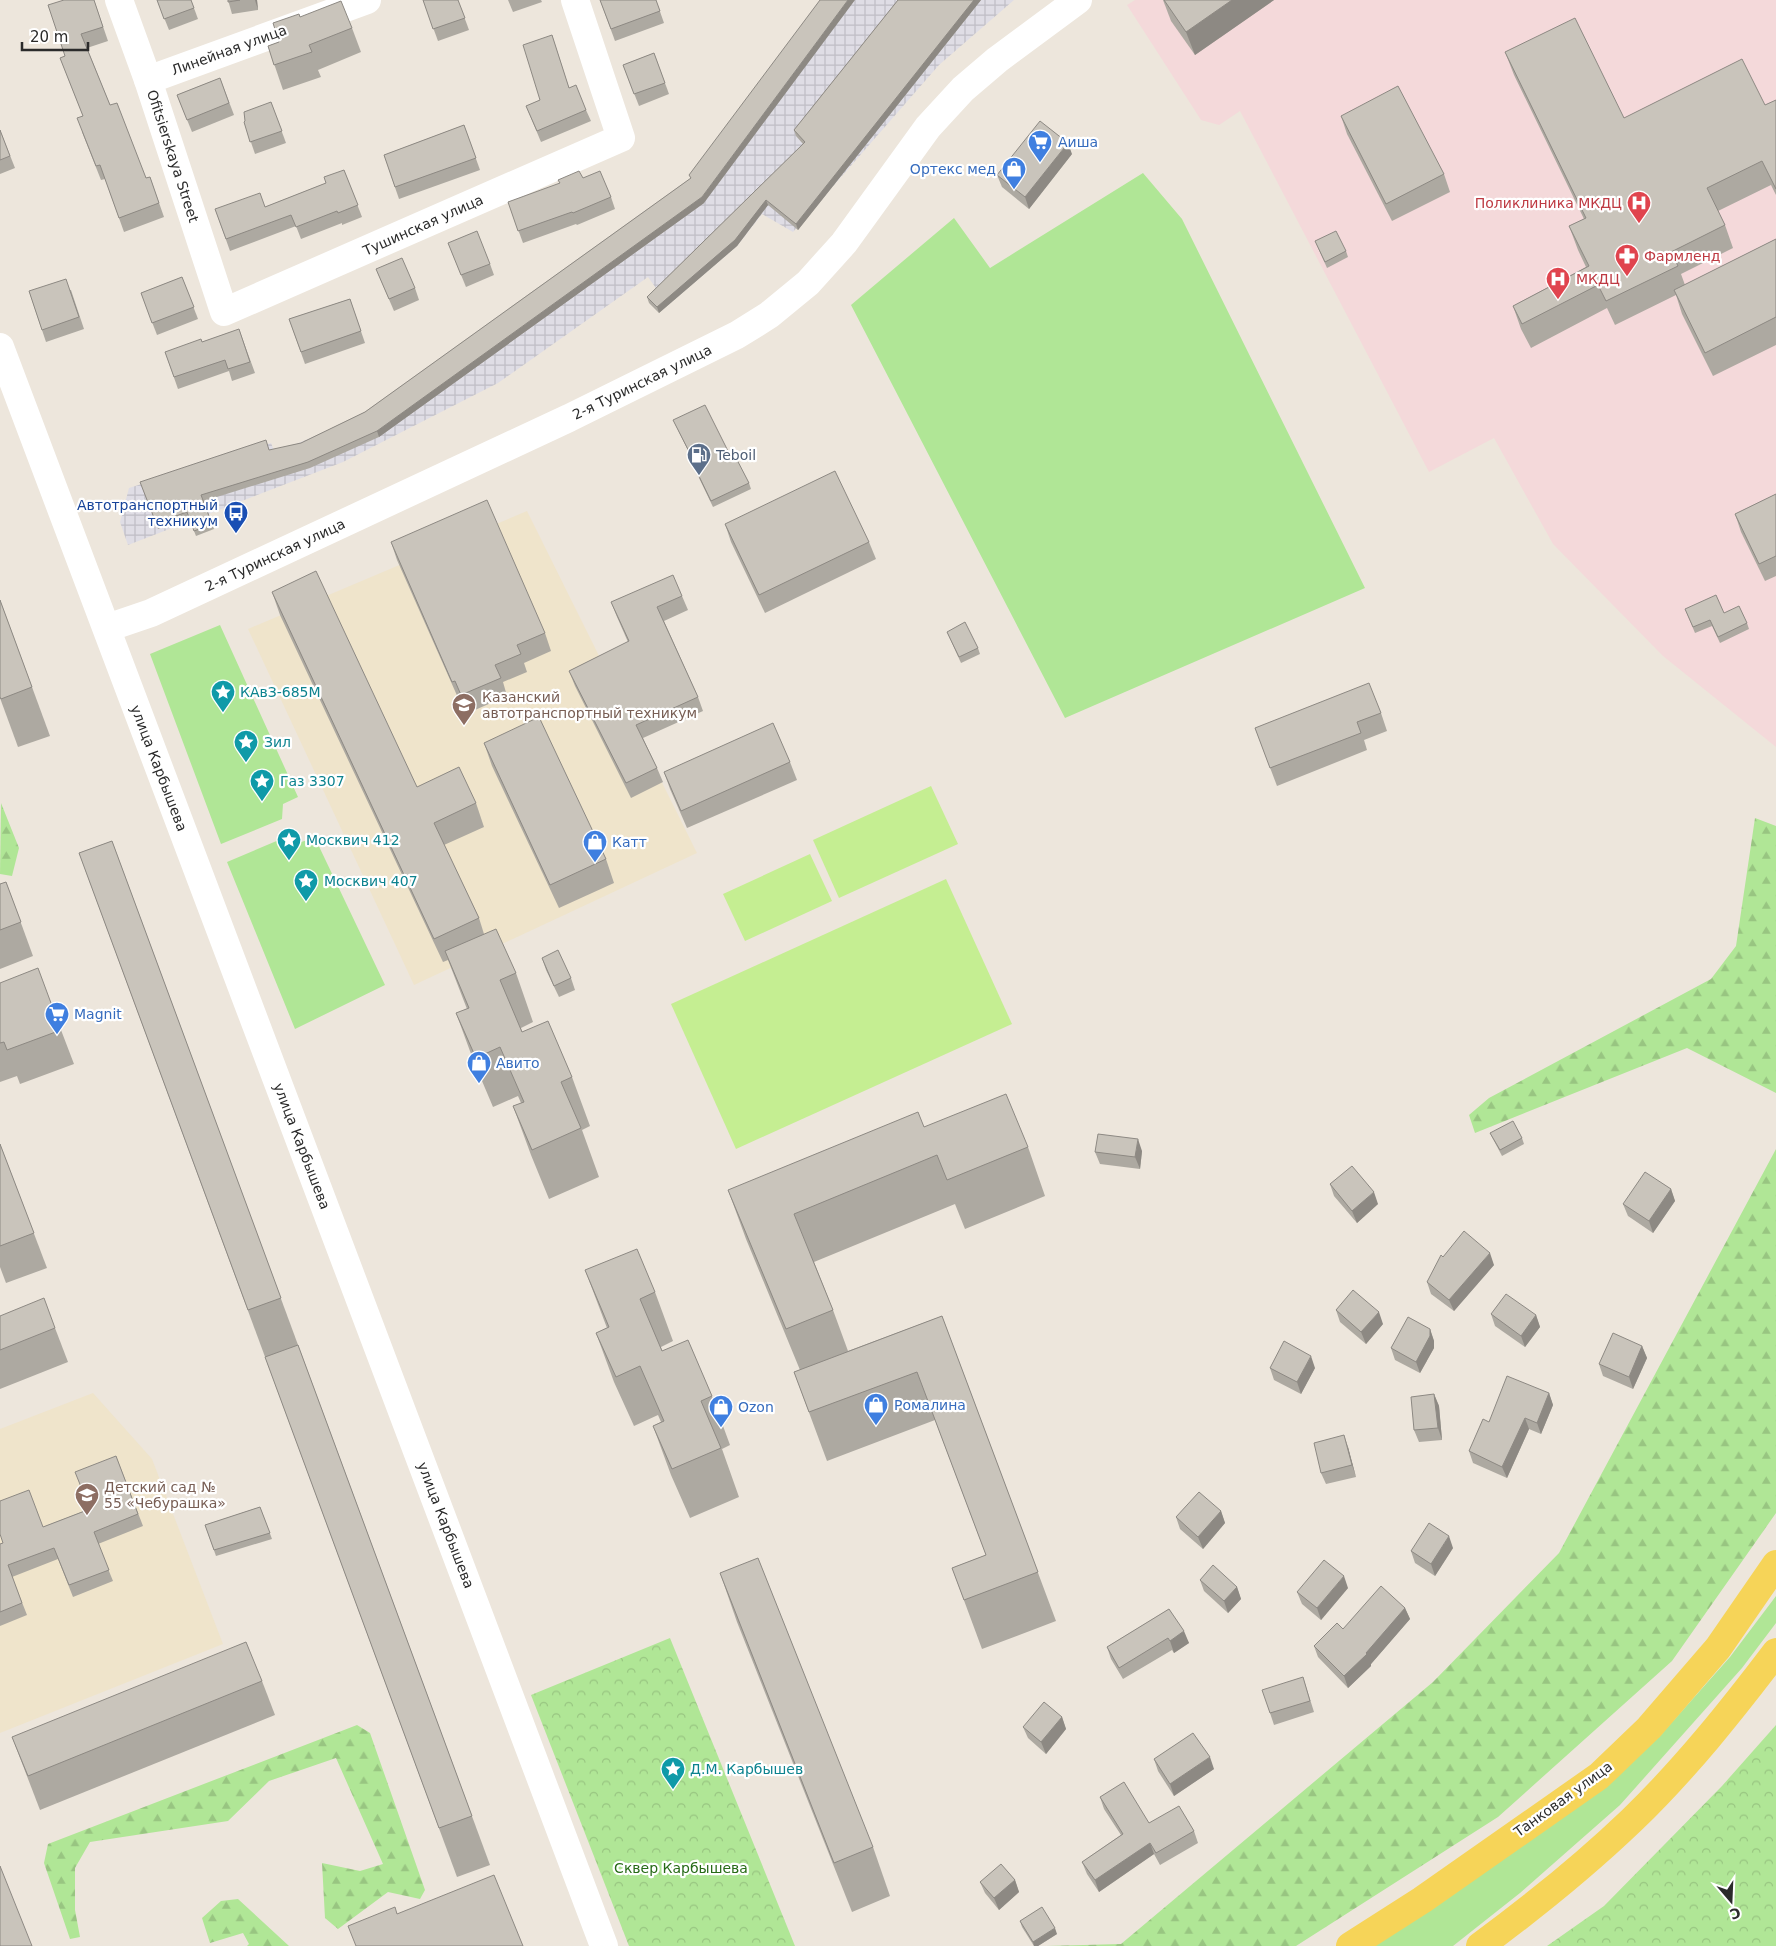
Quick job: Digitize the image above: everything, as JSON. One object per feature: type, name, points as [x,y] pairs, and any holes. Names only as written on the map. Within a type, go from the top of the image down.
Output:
[{"type":"main road","name":"Танковая улица","points":[[1350,1946],[1430,1894],[1599,1776],[1648,1728],[1718,1648],[1776,1564]]},
{"type":"main road","points":[[1480,1946],[1531,1908],[1633,1819],[1684,1764],[1776,1652]]},
{"type":"street","name":"Ofitsierskaya Street","points":[[119,0],[148,80],[224,312]]},
{"type":"street","name":"Линейная улица","points":[[148,80],[367,0]]},
{"type":"street","name":"Тушинская улица","points":[[224,312],[621,138],[575,0]]},
{"type":"street","name":"2-я Туринская улица","points":[[107,628],[151,613],[569,418],[737,335],[769,315],[808,283],[844,242],[928,128],[963,89],[1068,3]]},
{"type":"street","name":"улица Карбышева","points":[[0,348],[604,1946]]},
{"type":"shaded area","points":[[820,0],[1014,0],[939,65],[793,232],[762,214],[737,246],[668,305],[648,277],[498,383],[343,462],[128,545],[120,522],[129,488],[271,443],[275,453],[365,415],[684,188]]},
{"type":"shaded area","name":"МКДЦ","points":[[1135,0],[1776,0],[1776,747],[1663,656],[1553,544],[1494,438],[1429,472],[1240,111],[1219,125],[1201,120],[1127,5]]},
{"type":"shaded area","name":"Казанский автотранспортный техникум","points":[[527,511],[697,853],[414,985],[248,629]]},
{"type":"shaded area","name":"Детский сад № 55 «Чебурашка»","points":[[93,1393],[152,1459],[223,1644],[0,1733],[0,1429]]},
{"type":"green space","points":[[1143,173],[1182,219],[1365,588],[1065,718],[851,305],[954,218],[990,268]]},
{"type":"green space","points":[[220,625],[298,797],[283,804],[282,819],[221,844],[150,654]]},
{"type":"green space","points":[[931,786],[958,844],[839,898],[813,840]]},
{"type":"green space","points":[[1,803],[19,848],[12,876],[0,874]]},
{"type":"green space","points":[[1755,818],[1776,826],[1776,1093],[1687,1048],[1475,1133],[1469,1115],[1489,1098],[1711,979],[1736,946]]},
{"type":"green space","points":[[293,834],[301,842],[315,838],[385,985],[295,1029],[227,862]]},
{"type":"green space","points":[[810,854],[832,901],[745,941],[723,894]]},
{"type":"green space","points":[[946,879],[1012,1024],[736,1149],[671,1004]]},
{"type":"green space","points":[[1776,1149],[1776,1513],[1672,1661],[1498,1817],[1296,1946],[1046,1946],[1121,1944],[1433,1682],[1559,1553]]},
{"type":"green space","points":[[1776,1596],[1776,1623],[1742,1668],[1620,1805],[1520,1893],[1453,1946],[1369,1946],[1658,1738],[1730,1657]]},
{"type":"green space","name":"Сквер Карбышева","points":[[670,1638],[795,1946],[629,1946],[531,1695]]},
{"type":"green space","points":[[357,1725],[370,1733],[425,1890],[420,1899],[388,1892],[338,1929],[325,1918],[322,1863],[360,1871],[383,1864],[336,1758],[269,1781],[228,1821],[90,1842],[75,1868],[75,1910],[80,1937],[70,1939],[44,1863],[48,1844]]},
{"type":"green space","points":[[1776,1725],[1776,1946],[1547,1946],[1604,1906],[1722,1786]]},
{"type":"green space","points":[[238,1899],[289,1946],[247,1946],[249,1944],[243,1933],[210,1943],[202,1918],[221,1901]]},
{"type":"building","points":[[64,0],[94,0],[103,27],[81,34],[110,105],[117,103],[146,178],[150,177],[159,203],[119,218],[100,165],[96,166],[77,118],[83,116],[60,58],[65,56],[48,5]]},
{"type":"building","points":[[157,0],[191,0],[194,8],[164,19]]},
{"type":"building","points":[[423,0],[458,0],[465,18],[433,29]]},
{"type":"building","points":[[600,0],[656,0],[660,11],[611,29]]},
{"type":"building","points":[[820,0],[848,0],[702,197],[377,431],[308,462],[201,495],[212,524],[194,531],[187,512],[156,523],[140,482],[266,440],[269,450],[301,443],[365,412],[691,178],[689,175]]},
{"type":"building","points":[[898,0],[974,0],[796,224],[766,200],[735,240],[657,307],[647,297],[805,142],[794,130]]},
{"type":"building","points":[[1164,0],[1232,0],[1186,32]]},
{"type":"building","points":[[341,1],[352,28],[309,45],[312,52],[274,65],[268,46],[279,42],[273,23],[299,14],[300,17]]},
{"type":"building","points":[[1575,18],[1624,118],[1742,59],[1765,105],[1776,100],[1776,189],[1762,161],[1707,188],[1725,225],[1671,252],[1678,266],[1606,301],[1598,285],[1522,324],[1513,306],[1589,266],[1569,226],[1586,218],[1505,52]]},
{"type":"building","points":[[552,35],[569,88],[576,85],[586,110],[537,131],[526,106],[540,100],[523,45]]},
{"type":"building","points":[[654,53],[665,83],[634,94],[623,65]]},
{"type":"building","points":[[220,78],[229,103],[187,120],[177,95]]},
{"type":"building","points":[[1398,86],[1444,174],[1386,204],[1341,116]]},
{"type":"building","points":[[271,102],[282,131],[250,142],[244,122],[244,112]]},
{"type":"building","points":[[1040,121],[1068,143],[1025,197],[997,175]]},
{"type":"building","points":[[464,125],[476,158],[395,187],[384,155]]},
{"type":"building","points":[[0,130],[10,156],[0,160]]},
{"type":"building","points":[[344,170],[358,205],[296,227],[291,215],[226,239],[215,209],[260,193],[265,207],[326,183],[324,177]]},
{"type":"building","points":[[579,171],[583,178],[600,171],[611,197],[573,213],[518,231],[508,202],[560,183],[558,180]]},
{"type":"building","points":[[477,231],[490,264],[461,275],[448,243]]},
{"type":"building","points":[[1336,231],[1346,251],[1325,262],[1315,241]]},
{"type":"building","points":[[1776,239],[1776,317],[1705,353],[1674,290]]},
{"type":"building","points":[[402,258],[415,288],[389,299],[376,269]]},
{"type":"building","points":[[182,277],[194,307],[152,323],[141,293]]},
{"type":"building","points":[[66,279],[79,317],[42,330],[29,291]]},
{"type":"building","points":[[350,299],[361,331],[301,352],[289,319]]},
{"type":"building","points":[[239,329],[250,362],[228,369],[225,360],[174,377],[165,352],[201,339],[202,342]]},
{"type":"building","points":[[705,405],[730,455],[734,454],[749,483],[711,501],[697,472],[699,471],[673,420]]},
{"type":"building","points":[[835,471],[869,542],[759,595],[725,524]]},
{"type":"building","points":[[1776,494],[1776,556],[1759,564],[1735,514]]},
{"type":"building","points":[[487,500],[545,633],[517,645],[521,654],[495,665],[501,678],[461,695],[455,681],[452,682],[391,542]]},
{"type":"building","points":[[316,571],[417,787],[459,767],[476,803],[434,823],[479,918],[434,939],[272,592]]},
{"type":"building","points":[[673,575],[682,596],[657,607],[698,697],[636,725],[657,768],[626,783],[569,671],[629,641],[611,602]]},
{"type":"building","points":[[1716,595],[1724,613],[1739,606],[1747,623],[1718,637],[1710,620],[1693,627],[1685,609]]},
{"type":"building","points":[[0,600],[32,687],[1,699],[0,697]]},
{"type":"building","points":[[965,622],[978,648],[959,657],[947,632]]},
{"type":"building","points":[[1369,683],[1381,713],[1357,722],[1361,733],[1270,768],[1255,728]]},
{"type":"building","points":[[539,717],[606,859],[550,885],[484,743]]},
{"type":"building","points":[[773,723],[790,762],[681,811],[664,772]]},
{"type":"building","points":[[112,841],[281,1298],[248,1310],[79,853]]},
{"type":"building","points":[[6,882],[21,922],[0,930],[0,884]]},
{"type":"building","points":[[496,929],[516,973],[500,980],[522,1032],[548,1021],[572,1077],[561,1082],[581,1128],[532,1150],[513,1106],[524,1102],[500,1047],[476,1058],[456,1013],[469,1008],[445,951]]},
{"type":"building","points":[[558,950],[571,978],[554,986],[542,958]]},
{"type":"building","points":[[38,968],[61,1030],[7,1050],[4,1042],[0,1043],[0,983]]},
{"type":"building","points":[[1006,1094],[1028,1147],[947,1180],[937,1155],[794,1214],[833,1310],[786,1329],[728,1190],[918,1112],[924,1127]]},
{"type":"building","points":[[1513,1121],[1522,1138],[1500,1150],[1490,1133]]},
{"type":"building","points":[[1098,1134],[1138,1139],[1135,1157],[1095,1152]]},
{"type":"building","points":[[0,1144],[34,1233],[0,1246]]},
{"type":"building","points":[[1352,1166],[1374,1192],[1352,1211],[1330,1184]]},
{"type":"building","points":[[1645,1172],[1671,1189],[1649,1221],[1623,1204]]},
{"type":"building","points":[[1464,1231],[1490,1253],[1449,1300],[1427,1282],[1441,1255],[1443,1257]]},
{"type":"building","points":[[637,1249],[655,1292],[640,1299],[662,1351],[688,1340],[712,1396],[701,1401],[721,1448],[672,1469],[653,1426],[664,1421],[640,1366],[616,1377],[596,1333],[609,1327],[585,1270]]},
{"type":"building","points":[[1353,1290],[1379,1312],[1361,1332],[1336,1310]]},
{"type":"building","points":[[1506,1294],[1536,1315],[1521,1336],[1491,1314]]},
{"type":"building","points":[[44,1298],[55,1328],[0,1350],[0,1316]]},
{"type":"building","points":[[942,1316],[1038,1572],[964,1600],[952,1568],[986,1555],[917,1372],[809,1412],[794,1372]]},
{"type":"building","points":[[1408,1317],[1430,1329],[1430,1336],[1416,1362],[1391,1348]]},
{"type":"building","points":[[1613,1333],[1642,1346],[1629,1377],[1599,1364]]},
{"type":"building","points":[[1284,1341],[1311,1356],[1297,1382],[1270,1368]]},
{"type":"building","points":[[298,1345],[472,1816],[439,1828],[265,1357]]},
{"type":"building","points":[[1507,1376],[1549,1393],[1537,1423],[1525,1418],[1502,1467],[1469,1451],[1483,1419],[1489,1422]]},
{"type":"building","points":[[1434,1394],[1438,1428],[1414,1430],[1411,1397]]},
{"type":"building","points":[[1344,1435],[1352,1465],[1321,1473],[1314,1443]]},
{"type":"building","points":[[116,1456],[138,1514],[94,1532],[109,1570],[69,1585],[54,1548],[8,1565],[22,1603],[0,1612],[0,1544],[3,1543],[0,1534],[0,1501],[29,1490],[43,1527],[90,1509],[75,1472]]},
{"type":"building","points":[[1199,1492],[1221,1511],[1198,1537],[1176,1517]]},
{"type":"building","points":[[260,1507],[270,1533],[214,1550],[205,1525]]},
{"type":"building","points":[[1429,1523],[1449,1536],[1431,1564],[1411,1551]]},
{"type":"building","points":[[758,1558],[873,1847],[834,1863],[720,1573]]},
{"type":"building","points":[[1324,1560],[1344,1576],[1317,1608],[1297,1592]]},
{"type":"building","points":[[1213,1565],[1237,1587],[1224,1601],[1200,1580]]},
{"type":"building","points":[[1381,1586],[1405,1608],[1367,1654],[1344,1676],[1314,1646],[1337,1623],[1343,1629]]},
{"type":"building","points":[[1169,1609],[1184,1631],[1170,1641],[1168,1638],[1119,1668],[1107,1647]]},
{"type":"building","points":[[246,1642],[262,1681],[28,1776],[12,1737]]},
{"type":"building","points":[[1303,1677],[1310,1701],[1270,1713],[1262,1690]]},
{"type":"building","points":[[1044,1702],[1062,1717],[1041,1742],[1023,1727]]},
{"type":"building","points":[[1193,1733],[1210,1757],[1170,1784],[1154,1759]]},
{"type":"building","points":[[1124,1782],[1149,1823],[1179,1806],[1194,1831],[1156,1853],[1150,1843],[1095,1880],[1082,1862],[1123,1834],[1100,1797]]},
{"type":"building","points":[[1001,1864],[1015,1880],[994,1898],[980,1882]]},
{"type":"building","points":[[0,1866],[32,1946],[0,1946]]},
{"type":"building","points":[[494,1875],[523,1946],[356,1946],[348,1926],[395,1907],[397,1914]]},
{"type":"building","points":[[1042,1907],[1055,1928],[1033,1942],[1020,1921]]},
{"type":"place","name":"Аиша","points":[[1040,163]]},
{"type":"place","name":"Ортекс мед","points":[[1014,190]]},
{"type":"place","name":"Поликлиника МКДЦ","points":[[1639,224]]},
{"type":"place","name":"Фармленд","points":[[1627,277]]},
{"type":"place","name":"МКДЦ","points":[[1558,300]]},
{"type":"place","name":"Teboil","points":[[699,476]]},
{"type":"place","name":"Автотранспортный техникум","points":[[236,534]]},
{"type":"place","name":"КАвЗ-685М","points":[[223,713]]},
{"type":"place","name":"Казанский автотранспортный техникум","points":[[464,726]]},
{"type":"place","name":"Зил","points":[[246,763]]},
{"type":"place","name":"Газ 3307","points":[[262,802]]},
{"type":"place","name":"Москвич 412","points":[[289,861]]},
{"type":"place","name":"Катт","points":[[595,863]]},
{"type":"place","name":"Москвич 407","points":[[306,902]]},
{"type":"place","name":"Magnit","points":[[57,1035]]},
{"type":"place","name":"Авито","points":[[479,1084]]},
{"type":"place","name":"Ромалина","points":[[876,1426]]},
{"type":"place","name":"Ozon","points":[[721,1428]]},
{"type":"place","name":"Детский сад № 55 «Чебурашка»","points":[[87,1516]]},
{"type":"place","name":"Д.М. Карбышев","points":[[673,1790]]}]
